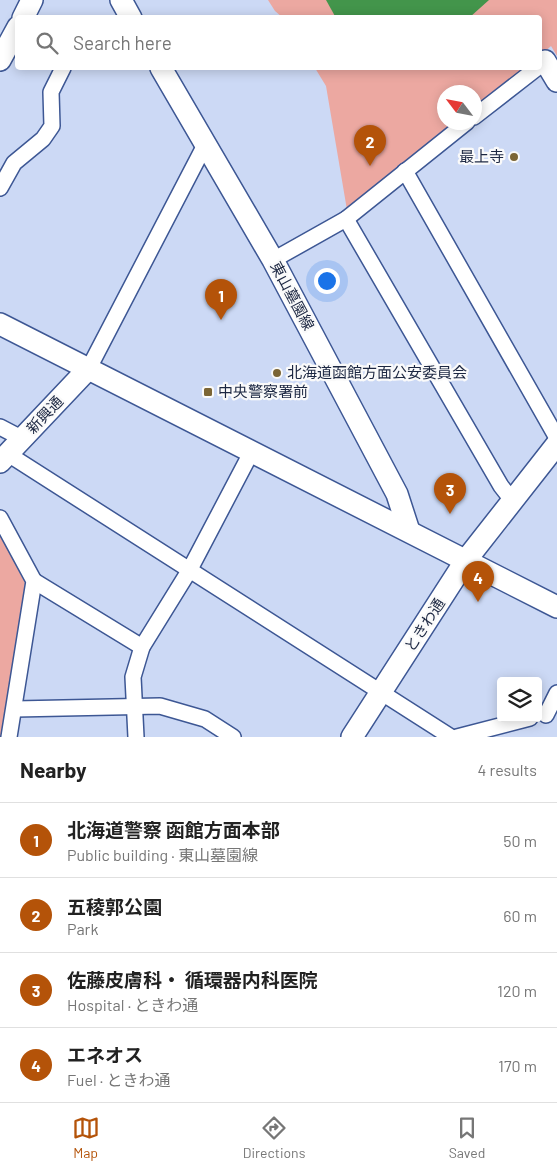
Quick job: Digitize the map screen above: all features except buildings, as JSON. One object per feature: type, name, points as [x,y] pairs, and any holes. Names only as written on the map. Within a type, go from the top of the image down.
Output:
[{"type":"street","points":[[24,15],[32,0]]},
{"type":"street","points":[[121,0],[129,15]]},
{"type":"street","points":[[0,60],[15,32]]},
{"type":"street","points":[[542,66],[557,81]]},
{"type":"street","points":[[0,188],[14,163],[44,138],[52,126],[51,92],[62,70]]},
{"type":"street","name":"東山墓園線","points":[[162,70],[273,260],[397,494],[409,532]]},
{"type":"street","points":[[482,111],[535,70]]},
{"type":"street","points":[[273,260],[346,219],[457,130]]},
{"type":"street","points":[[89,368],[206,143]]},
{"type":"street","points":[[405,171],[557,438]]},
{"type":"street","points":[[346,219],[501,486],[512,500]]},
{"type":"street","points":[[0,324],[557,606]]},
{"type":"street","name":"新興通","points":[[4,458],[89,368]]},
{"type":"street","points":[[0,427],[23,439]]},
{"type":"street","name":"ときわ通","points":[[352,737],[466,560],[557,444]]},
{"type":"street","points":[[136,737],[133,677],[142,647],[189,571],[252,451]]},
{"type":"street","points":[[4,458],[189,571],[451,737]]},
{"type":"street","points":[[0,518],[34,581],[142,647]]},
{"type":"street","points":[[9,737],[34,581]]},
{"type":"street","points":[[547,717],[557,693]]},
{"type":"street","points":[[15,709],[160,706],[205,719],[233,737]]},
{"type":"street","points":[[457,737],[513,730],[524,722]]},
{"type":"shaded area","points":[[268,0],[557,0],[557,56],[551,46],[542,54],[542,15],[280,15]]},
{"type":"shaded area","points":[[326,0],[489,0],[472,15],[334,15]]},
{"type":"shaded area","points":[[316,70],[522,70],[482,102],[482,85],[437,85],[437,130],[447,130],[347,210],[326,86]]},
{"type":"shaded area","points":[[0,534],[25,583],[1,737],[0,737]]},
{"type":"place","name":"最上寺","points":[[514,157]]},
{"type":"place","name":"五稜郭公園","points":[[370,166]]},
{"type":"place","name":"北海道警察 函館方面本部","points":[[221,320]]},
{"type":"place","name":"北海道函館方面公安委員会","points":[[277,373]]},
{"type":"place","name":"中央警察署前","points":[[208,392]]},
{"type":"place","name":"佐藤皮膚科・ 循環器内科医院","points":[[450,514]]},
{"type":"place","name":"エネオス","points":[[478,602]]}]
